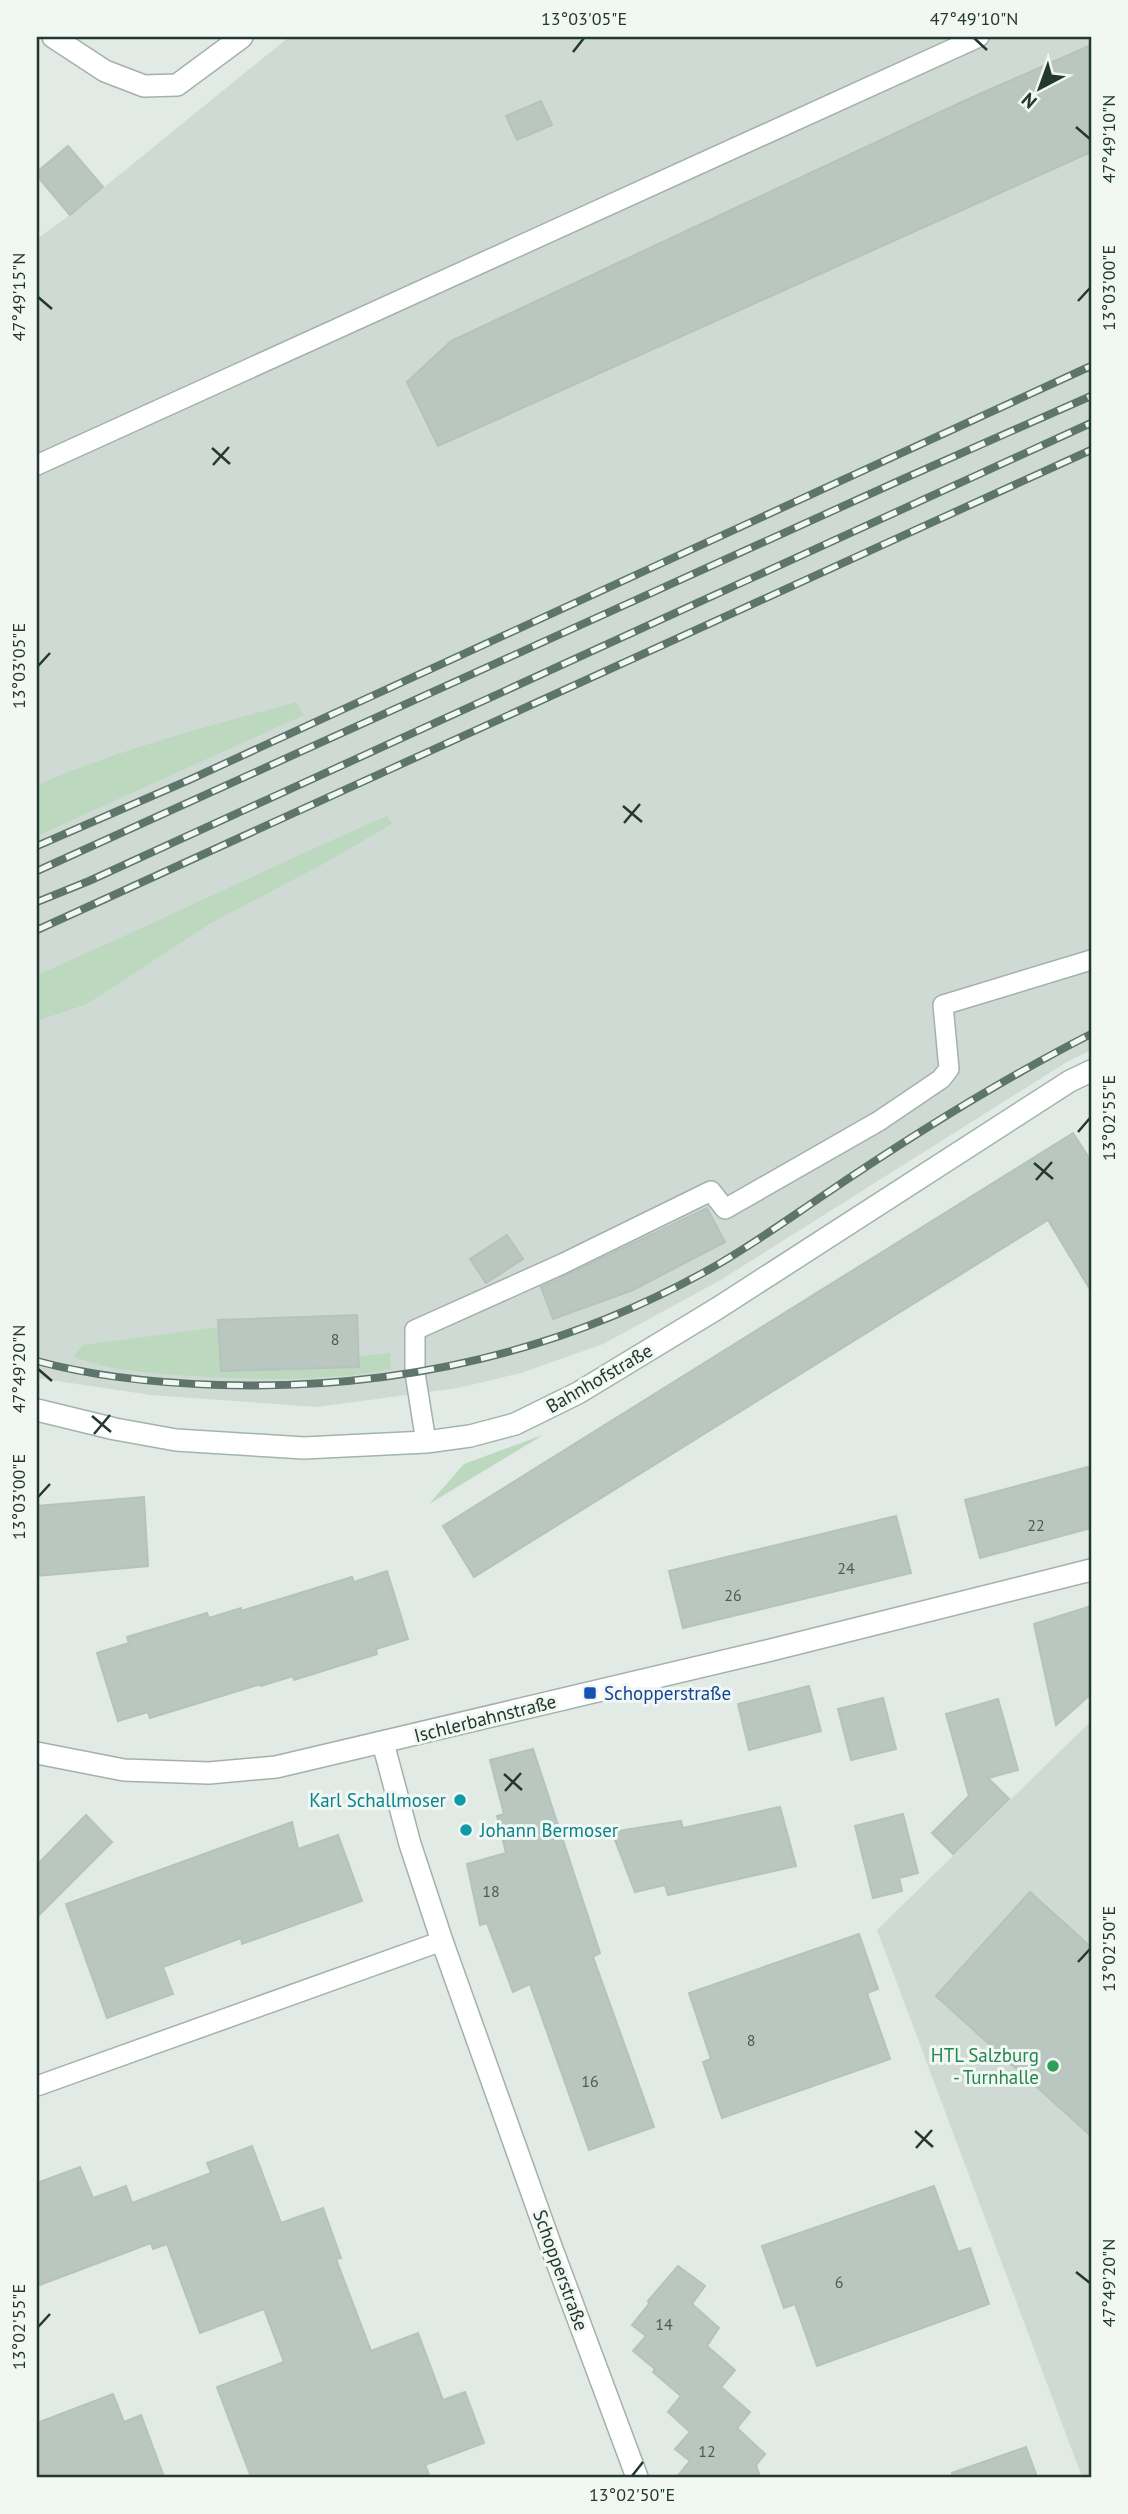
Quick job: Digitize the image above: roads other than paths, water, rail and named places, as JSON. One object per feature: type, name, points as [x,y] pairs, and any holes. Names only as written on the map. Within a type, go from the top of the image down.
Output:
[{"type":"street","points":[[53,37],[105,71],[144,86],[177,85],[243,37]]},
{"type":"street","name":"Bahnhofstraße","points":[[37,1410],[115,1429],[176,1440],[304,1448],[426,1442],[470,1436],[515,1424],[578,1393],[718,1308],[1070,1081],[1091,1072]]},
{"type":"street","name":"Ischlerbahnstraße","points":[[37,1753],[124,1770],[209,1773],[276,1767],[771,1650],[1091,1570]]},
{"type":"street","name":"Schopperstraße","points":[[383,1743],[410,1844],[442,1941],[637,2477]]},
{"type":"lane","points":[[37,465],[979,37]]},
{"type":"lane","points":[[426,1442],[415,1373],[415,1330],[562,1264],[711,1191],[725,1209],[879,1121],[941,1079],[949,1069],[943,1005],[1091,960]]},
{"type":"lane","points":[[37,2086],[442,1941]]},
{"type":"railway","points":[[37,846],[189,780],[1091,366]]},
{"type":"railway","points":[[37,871],[1091,396]]},
{"type":"railway","points":[[37,902],[89,881],[1091,423]]},
{"type":"railway","points":[[37,930],[1091,450]]},
{"type":"railway","points":[[37,1361],[81,1371],[150,1381],[284,1385],[410,1373],[472,1361],[533,1344],[593,1324],[652,1299],[710,1269],[953,1111],[1091,1034]]},
{"type":"place","name":"Schopperstraße","points":[[590,1693]]},
{"type":"place","name":"Karl Schallmoser","points":[[460,1800]]},
{"type":"place","name":"Johann Bermoser","points":[[466,1830]]},
{"type":"place","name":"HTL Salzburg - Turnhalle","points":[[1053,2066]]}]
